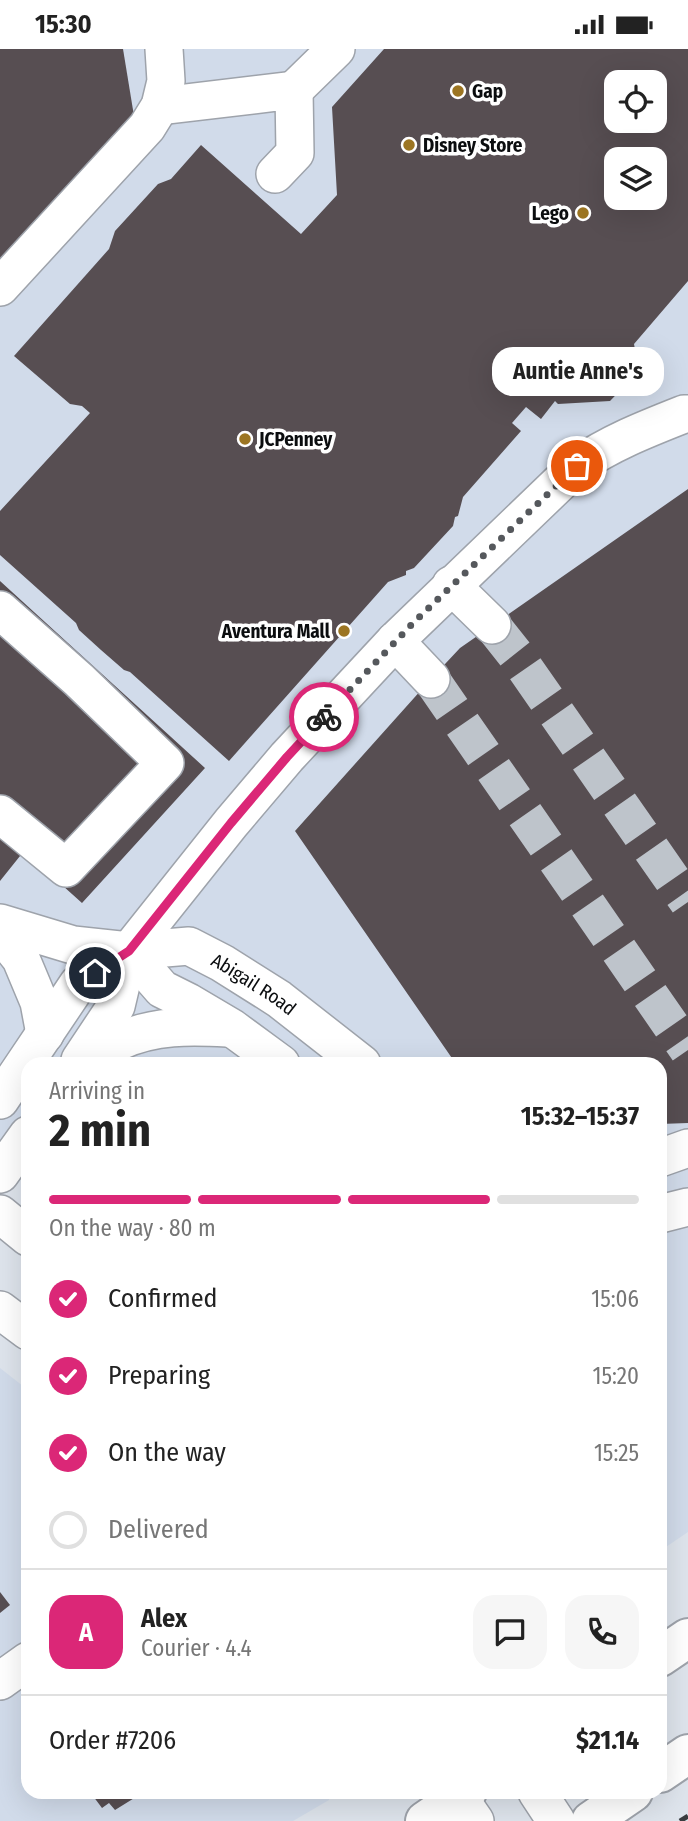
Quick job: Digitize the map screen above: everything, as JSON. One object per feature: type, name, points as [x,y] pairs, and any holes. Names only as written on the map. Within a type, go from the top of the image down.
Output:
[{"type":"main road","points":[[667,1652],[688,1638]]},
{"type":"main road","points":[[667,1768],[688,1754]]},
{"type":"main road","points":[[591,1821],[623,1799]]},
{"type":"main road","points":[[425,1821],[464,1801]]},
{"type":"street","points":[[0,287],[147,127],[160,107],[166,81],[164,49]]},
{"type":"street","points":[[160,107],[294,90],[336,49]]},
{"type":"street","points":[[275,174],[295,153],[294,90]]},
{"type":"street","points":[[29,1057],[78,984],[129,951],[287,757],[451,585],[577,466],[596,452],[688,414]]},
{"type":"street","points":[[451,585],[492,625]]},
{"type":"street","points":[[0,610],[79,680],[165,763],[66,868],[0,814]]},
{"type":"street","points":[[395,641],[431,679]]},
{"type":"street","name":"Abigail Road","points":[[0,923],[73,945],[129,951],[189,946],[279,999],[353,1057]]},
{"type":"street","points":[[0,932],[21,959],[39,1002],[45,1034]]},
{"type":"street","points":[[129,951],[162,989],[232,1028],[271,1057]]},
{"type":"street","points":[[84,1057],[117,1006],[129,951]]},
{"type":"street","points":[[92,1057],[121,1041],[153,1030],[186,1025],[232,1028]]},
{"type":"street","points":[[0,1100],[21,1069]]},
{"type":"street","points":[[0,1174],[21,1145]]},
{"type":"street","points":[[667,1156],[688,1148]]},
{"type":"street","points":[[0,1215],[21,1232]]},
{"type":"street","points":[[0,1310],[21,1326]]},
{"type":"street","points":[[0,1681],[21,1666]]},
{"type":"street","points":[[542,1799],[556,1821]]},
{"type":"shaded area","name":"Aventura Mall","points":[[0,49],[688,49],[688,1532],[667,1546],[667,1057],[21,1057],[21,1174],[0,1158]]},
{"type":"shaded area","points":[[0,1368],[21,1384],[21,1799],[329,1799],[293,1821],[0,1821]]},
{"type":"building","points":[[0,49],[123,49],[134,116],[0,261]]},
{"type":"building","points":[[384,49],[688,49],[688,281],[634,344],[639,371],[610,401],[558,404],[555,401],[541,419],[526,407],[512,423],[521,431],[463,497],[453,526],[414,568],[406,571],[406,575],[388,582],[229,761],[130,672],[101,650],[79,630],[76,623],[0,555],[0,511],[90,413],[82,406],[70,404],[14,356],[109,249],[115,231],[158,184],[171,179],[201,145],[301,234],[337,195],[332,107]]},
{"type":"building","points":[[688,489],[688,1123],[667,1124],[667,1057],[451,1057],[295,831],[460,648]]},
{"type":"building","points":[[0,581],[205,768],[82,903],[24,851],[0,881]]},
{"type":"building","points":[[0,1592],[10,1605],[0,1613]]},
{"type":"building","points":[[95,1799],[133,1799],[115,1810],[109,1803],[102,1808]]},
{"type":"tunnel","points":[[492,625],[688,902]]},
{"type":"tunnel","points":[[431,679],[688,1050]]},
{"type":"railway","points":[[680,1821],[688,1816]]},
{"type":"way so far","points":[[324,717],[414,622],[577,466]]},
{"type":"place","name":"Gap","points":[[458,91]]},
{"type":"place","name":"Disney Store","points":[[409,145]]},
{"type":"place","name":"Lego","points":[[583,213]]},
{"type":"place","name":"JCPenney","points":[[245,439]]},
{"type":"place","name":"Auntie Anne's","points":[[577,466]]},
{"type":"place","name":"Aventura Mall","points":[[344,631]]},
{"type":"route","points":[[95,973],[129,951],[231,823],[324,717]]}]
